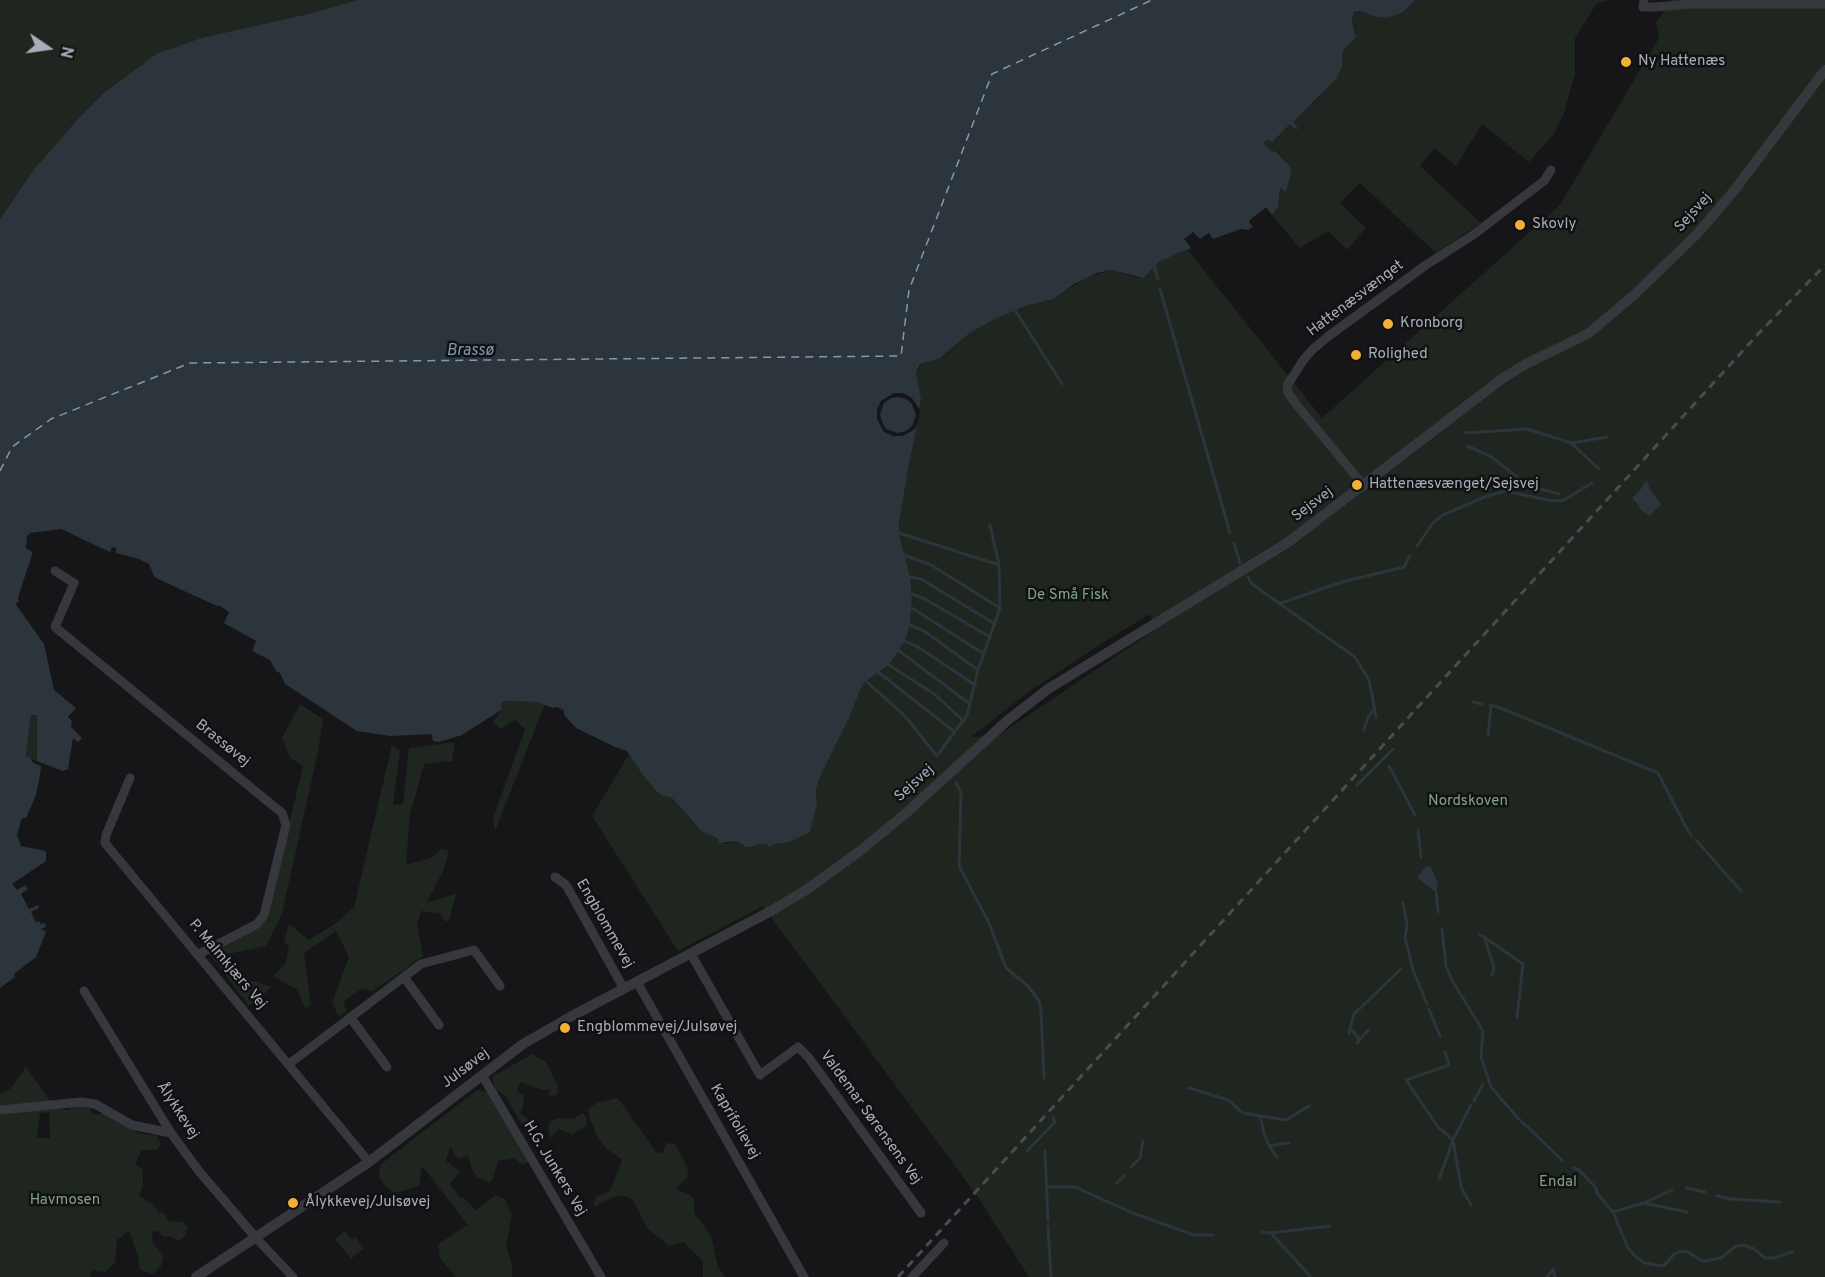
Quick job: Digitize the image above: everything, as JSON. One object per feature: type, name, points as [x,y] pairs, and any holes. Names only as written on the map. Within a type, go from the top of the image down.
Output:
[{"type":"street","points":[[1644,0],[1643,7],[1690,4],[1825,4]]},
{"type":"street","name":"Sejsvej","points":[[771,911],[806,890],[860,851],[906,813],[1008,720],[1048,689],[1287,543],[1495,384],[1526,364],[1589,333],[1634,295],[1715,214],[1825,70]]},
{"type":"street","name":"Hattenæsvænget","points":[[1364,486],[1296,404],[1287,391],[1288,384],[1304,359],[1330,335],[1426,265],[1473,235],[1544,181],[1551,170]]},
{"type":"street","name":"Brassøvej","points":[[55,571],[74,584],[55,627],[282,813],[286,825],[264,915],[257,924],[199,954]]},
{"type":"street","name":"P. Malmkjærs Vej","points":[[130,778],[106,835],[105,843],[369,1162]]},
{"type":"street","name":"Engblommevej","points":[[555,877],[566,885],[624,989]]},
{"type":"street","name":"Julsøvej","points":[[196,1277],[369,1162],[523,1044],[771,911]]},
{"type":"street","points":[[289,1064],[420,964],[474,950],[500,986]]},
{"type":"street","name":"Valdemar Sørensens Vej","points":[[691,954],[760,1075],[798,1047],[809,1058],[921,1213]]},
{"type":"street","points":[[404,977],[439,1025]]},
{"type":"street","name":"Kaprifolievej","points":[[637,982],[804,1277]]},
{"type":"street","name":"Ålykkevej","points":[[84,991],[171,1133],[198,1170],[293,1277]]},
{"type":"street","points":[[350,1017],[387,1067]]},
{"type":"street","name":"H.G. Junkers Vej","points":[[482,1075],[601,1277]]},
{"type":"street","points":[[0,1110],[81,1102],[95,1104],[132,1125],[171,1133]]},
{"type":"street","points":[[912,1277],[944,1243]]},
{"type":"green space","points":[[0,0],[358,0],[308,14],[201,38],[158,53],[76,121],[35,168],[0,219]]},
{"type":"green space","points":[[1416,0],[1609,0],[1597,3],[1575,38],[1575,74],[1564,113],[1554,134],[1529,162],[1482,124],[1456,166],[1434,148],[1420,166],[1481,223],[1436,253],[1360,183],[1340,203],[1366,228],[1347,250],[1328,231],[1300,248],[1272,215],[1279,208],[1280,187],[1290,166],[1276,152],[1263,144],[1267,140],[1274,142],[1290,124],[1296,130],[1292,122],[1319,97],[1343,65],[1344,49],[1355,38],[1356,33],[1352,20],[1354,12],[1363,11],[1376,17],[1388,18],[1403,12]]},
{"type":"green space","name":"Nordskoven","points":[[1672,0],[1825,0],[1825,1277],[1029,1277],[977,1196],[763,906],[678,951],[592,816],[629,754],[655,790],[663,796],[672,798],[693,823],[724,844],[736,841],[751,847],[759,844],[789,842],[817,803],[816,790],[820,777],[861,688],[866,681],[889,665],[905,641],[910,625],[912,594],[899,533],[899,523],[921,398],[916,373],[922,363],[943,356],[971,332],[995,319],[1025,306],[1054,299],[1084,279],[1111,270],[1138,278],[1159,262],[1188,250],[1322,418],[1560,205],[1659,38],[1656,23]],"holes":[[[1150,614],[1155,630],[999,735],[971,737],[1030,691]]]},
{"type":"green space","points":[[505,701],[545,704],[495,831],[493,818],[525,729],[515,720],[501,729],[493,723],[501,710],[501,704]]},
{"type":"green space","points":[[300,704],[323,719],[282,914],[266,946],[228,954],[238,977],[272,987],[249,1006],[207,951],[266,920],[303,766],[290,758],[282,738]]},
{"type":"green space","points":[[31,714],[37,714],[37,761],[26,756]]},
{"type":"green space","points":[[455,742],[452,761],[424,764],[410,815],[406,865],[433,857],[441,849],[449,851],[443,871],[427,902],[456,894],[449,921],[445,921],[439,913],[421,911],[417,925],[423,956],[372,991],[361,989],[343,1002],[347,1011],[339,1017],[332,1003],[349,957],[336,931],[304,953],[311,1005],[305,1008],[297,990],[273,976],[286,963],[289,947],[284,942],[289,924],[309,940],[336,923],[354,907],[392,745],[400,750],[393,805],[403,804],[409,748]]},
{"type":"green space","points":[[532,1054],[546,1062],[558,1086],[557,1095],[549,1096],[550,1090],[521,1082],[517,1091],[524,1095],[520,1113],[533,1124],[527,1131],[506,1096],[495,1089],[492,1077]]},
{"type":"green space","name":"Havmosen","points":[[26,1067],[53,1108],[69,1110],[74,1101],[87,1103],[92,1113],[97,1115],[104,1112],[138,1133],[156,1134],[161,1144],[157,1150],[142,1150],[135,1164],[143,1169],[143,1186],[139,1195],[165,1214],[168,1221],[183,1222],[188,1228],[184,1237],[179,1241],[163,1236],[158,1231],[152,1232],[153,1243],[164,1256],[161,1266],[153,1274],[140,1270],[129,1231],[117,1240],[115,1263],[105,1272],[92,1270],[90,1277],[0,1277],[0,1095],[10,1089]],"holes":[[[49,1112],[50,1138],[37,1138],[40,1113]]]},
{"type":"green space","points":[[477,1090],[488,1092],[530,1161],[522,1165],[515,1158],[498,1161],[490,1183],[477,1177],[468,1156],[458,1159],[450,1146],[446,1161],[460,1171],[450,1184],[460,1198],[464,1198],[476,1210],[496,1195],[505,1199],[512,1215],[506,1245],[512,1265],[512,1277],[456,1277],[440,1258],[438,1244],[468,1225],[422,1166],[419,1186],[396,1193],[386,1187],[379,1177],[380,1165]]},
{"type":"green space","points":[[618,1098],[656,1152],[663,1153],[666,1143],[675,1144],[688,1168],[687,1178],[675,1189],[694,1198],[694,1213],[711,1235],[718,1267],[725,1277],[703,1277],[703,1262],[684,1242],[669,1246],[647,1228],[633,1200],[622,1195],[596,1206],[593,1205],[596,1197],[610,1191],[622,1160],[606,1148],[598,1138],[588,1109],[597,1103]]},
{"type":"green space","points":[[582,1113],[587,1117],[586,1125],[572,1135],[559,1129],[550,1138],[548,1129],[550,1122],[557,1118],[573,1119]]},
{"type":"green space","points":[[345,1231],[352,1240],[355,1237],[364,1248],[351,1259],[335,1239]]},
{"type":"water","name":"Brassø","points":[[358,0],[1416,0],[1403,12],[1388,18],[1376,17],[1360,11],[1354,12],[1352,20],[1356,37],[1344,49],[1343,65],[1336,79],[1293,122],[1298,128],[1296,130],[1290,124],[1273,142],[1267,140],[1263,143],[1290,166],[1291,173],[1286,192],[1280,188],[1279,207],[1272,215],[1266,207],[1250,220],[1253,227],[1213,239],[1209,233],[1200,239],[1193,232],[1184,239],[1191,248],[1159,262],[1143,278],[1111,270],[1097,273],[1074,284],[1054,299],[1025,306],[995,319],[971,332],[940,358],[920,364],[916,373],[921,398],[918,421],[899,523],[899,533],[912,594],[910,625],[905,641],[889,665],[866,681],[861,688],[820,777],[810,832],[789,842],[770,847],[766,844],[759,844],[746,847],[736,841],[719,843],[718,839],[700,830],[672,798],[663,796],[655,790],[627,751],[576,728],[564,715],[564,710],[537,702],[505,701],[501,704],[501,710],[462,735],[439,742],[433,741],[432,734],[390,736],[357,731],[285,684],[270,660],[252,651],[256,641],[224,623],[229,612],[220,606],[158,579],[154,576],[149,564],[116,553],[116,548],[112,547],[110,552],[61,529],[30,533],[27,536],[26,548],[32,552],[32,555],[18,597],[19,602],[15,603],[44,644],[54,690],[76,708],[68,717],[72,721],[71,727],[82,738],[78,742],[73,738],[68,769],[63,771],[37,761],[37,715],[31,715],[26,756],[41,766],[40,775],[36,795],[26,818],[22,818],[17,835],[21,846],[46,851],[46,861],[12,884],[17,890],[25,885],[28,889],[21,894],[29,909],[38,905],[39,908],[31,912],[36,923],[39,921],[41,924],[45,923],[46,927],[41,929],[46,932],[36,957],[0,988],[0,219],[35,168],[76,121],[104,93],[158,53],[201,38],[308,14]]},
{"type":"water","points":[[1647,481],[1661,505],[1649,516],[1633,500]]},
{"type":"water","points":[[1430,865],[1438,884],[1436,892],[1417,878],[1424,868]]},
{"type":"pier","points":[[894,393],[903,393],[912,398],[920,410],[915,429],[903,436],[893,436],[884,432],[877,419],[877,409],[881,401]],"holes":[[[891,398],[906,399],[912,404],[916,415],[912,426],[898,433],[886,429],[880,414],[884,403]]]},
{"type":"waterway","points":[[1154,266],[1158,279]]},
{"type":"waterway","points":[[1160,289],[1230,533]]},
{"type":"waterway","points":[[1015,310],[1062,384]]},
{"type":"waterway","points":[[1465,433],[1527,429],[1571,443],[1607,437]]},
{"type":"waterway","points":[[1571,443],[1599,469]]},
{"type":"waterway","points":[[1467,446],[1490,456],[1528,486],[1559,494]]},
{"type":"waterway","points":[[1417,546],[1433,523],[1443,515],[1487,496],[1505,491],[1552,501],[1564,500],[1592,483]]},
{"type":"waterway","points":[[866,681],[905,716],[937,756],[967,715],[978,670],[1000,608],[999,565],[990,525]]},
{"type":"waterway","points":[[899,533],[999,565]]},
{"type":"waterway","points":[[1234,543],[1240,563]]},
{"type":"waterway","points":[[904,555],[931,565],[1000,608]]},
{"type":"waterway","points":[[1281,603],[1342,582],[1404,567],[1410,556]]},
{"type":"waterway","points":[[910,577],[921,579],[995,624]]},
{"type":"waterway","points":[[1248,577],[1252,584],[1355,657],[1369,680],[1376,717]]},
{"type":"waterway","points":[[912,594],[925,599],[990,637]]},
{"type":"waterway","points":[[912,608],[984,654]]},
{"type":"waterway","points":[[910,625],[924,631],[978,670]]},
{"type":"waterway","points":[[905,641],[918,647],[975,685]]},
{"type":"waterway","points":[[898,650],[970,704]]},
{"type":"waterway","points":[[889,665],[934,694],[964,721]]},
{"type":"waterway","points":[[878,672],[955,732]]},
{"type":"waterway","points":[[1473,702],[1482,704]]},
{"type":"waterway","points":[[1490,705],[1658,773],[1692,836]]},
{"type":"waterway","points":[[1488,736],[1491,706]]},
{"type":"waterway","points":[[1364,730],[1368,717],[1375,708]]},
{"type":"waterway","points":[[1357,785],[1393,749]]},
{"type":"waterway","points":[[1389,766],[1415,815]]},
{"type":"waterway","points":[[956,783],[961,792],[959,866],[989,923],[1006,968],[1027,985],[1039,1001],[1044,1078]]},
{"type":"waterway","points":[[1418,830],[1421,857]]},
{"type":"waterway","points":[[1696,840],[1741,891]]},
{"type":"waterway","points":[[1436,892],[1438,912]]},
{"type":"waterway","points":[[1403,903],[1407,925],[1405,938],[1413,970],[1427,1004]]},
{"type":"waterway","points":[[1442,929],[1446,966],[1453,982],[1483,1031],[1481,1057],[1491,1087],[1517,1117],[1562,1160]]},
{"type":"waterway","points":[[1480,935],[1484,937],[1494,968],[1492,975]]},
{"type":"waterway","points":[[1484,937],[1523,964],[1517,1017]]},
{"type":"waterway","points":[[1349,1033],[1354,1014],[1401,969]]},
{"type":"waterway","points":[[1429,1009],[1440,1036]]},
{"type":"waterway","points":[[1350,1028],[1360,1040]]},
{"type":"waterway","points":[[1357,1043],[1368,1030]]},
{"type":"waterway","points":[[1445,1052],[1449,1065],[1406,1080],[1438,1127],[1453,1140],[1461,1187],[1471,1205]]},
{"type":"waterway","points":[[1474,1101],[1483,1084]]},
{"type":"waterway","points":[[1189,1088],[1228,1100],[1243,1113],[1286,1120],[1309,1106]]},
{"type":"waterway","points":[[1439,1179],[1453,1140],[1471,1105]]},
{"type":"waterway","points":[[1260,1116],[1269,1146],[1277,1157]]},
{"type":"waterway","points":[[1027,1151],[1055,1122],[1053,1117]]},
{"type":"waterway","points":[[1131,1167],[1140,1158],[1143,1141]]},
{"type":"waterway","points":[[1269,1146],[1289,1143]]},
{"type":"waterway","points":[[1045,1151],[1048,1221]]},
{"type":"waterway","points":[[1573,1168],[1578,1169],[1596,1188],[1597,1193],[1613,1212],[1628,1248],[1645,1263],[1664,1266],[1673,1255],[1686,1251],[1702,1261],[1707,1261],[1721,1258],[1736,1246],[1744,1245],[1754,1249],[1765,1258],[1774,1258],[1792,1252]]},
{"type":"waterway","points":[[1117,1183],[1125,1175]]},
{"type":"waterway","points":[[1047,1187],[1075,1187],[1130,1212],[1194,1235],[1213,1235]]},
{"type":"waterway","points":[[1686,1188],[1705,1192]]},
{"type":"waterway","points":[[1644,1203],[1672,1190]]},
{"type":"waterway","points":[[1717,1196],[1780,1202]]},
{"type":"waterway","points":[[1613,1212],[1643,1203],[1687,1212]]},
{"type":"waterway","points":[[1048,1226],[1051,1277]]},
{"type":"waterway","points":[[1262,1232],[1330,1226]]},
{"type":"waterway","points":[[1271,1233],[1310,1276]]},
{"type":"waterway","points":[[1553,1269],[1555,1277]]},
{"type":"waterway","points":[[1547,1277],[1553,1269]]},
{"type":"ferry route","points":[[0,471],[12,447],[51,419],[190,363],[901,356],[909,290],[992,74],[1152,0]]},
{"type":"railway","points":[[898,1277],[1760,332],[1825,265]]},
{"type":"place","name":"Ny Hattenæs","points":[[1626,62]]},
{"type":"place","name":"Skovly","points":[[1520,225]]},
{"type":"place","name":"Kronborg","points":[[1388,324]]},
{"type":"place","name":"Rolighed","points":[[1356,355]]},
{"type":"place","name":"Hattenæsvænget/Sejsvej","points":[[1357,485]]},
{"type":"place","name":"Engblommevej/Julsøvej","points":[[565,1028]]},
{"type":"place","name":"Ålykkevej/Julsøvej","points":[[293,1203]]},
{"type":"park label","name":"De Små Fisk","points":[[1068,596]]},
{"type":"park label","name":"Endal","points":[[1558,1183]]}]
